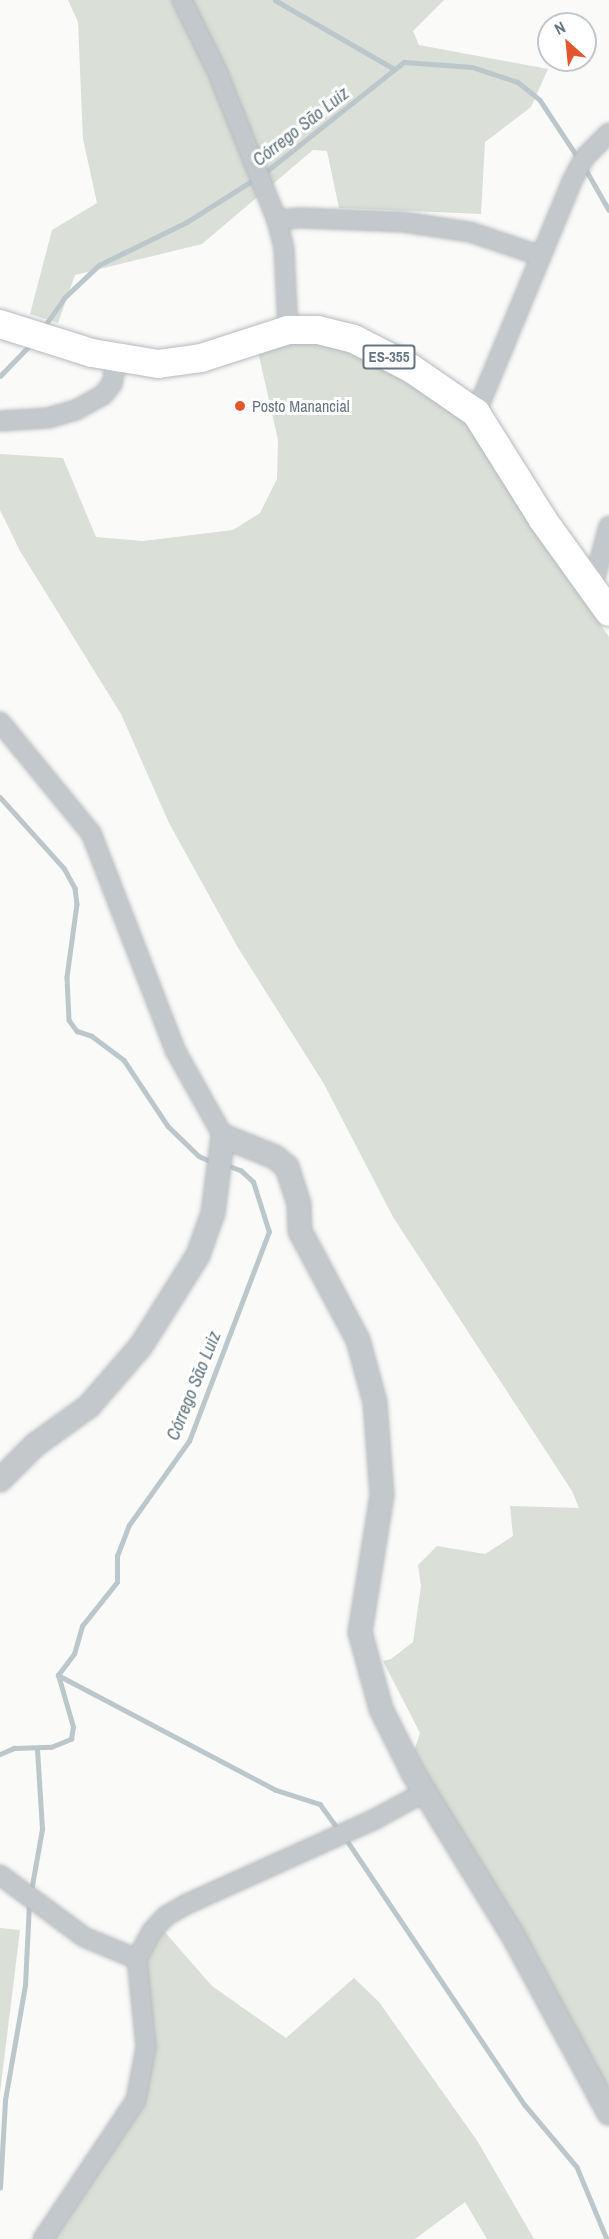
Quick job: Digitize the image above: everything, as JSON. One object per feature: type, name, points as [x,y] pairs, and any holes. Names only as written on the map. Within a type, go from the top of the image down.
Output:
[{"type":"main road","name":"ES-355","points":[[11,328],[117,359],[158,363],[201,358],[288,330],[318,330],[354,339],[412,369],[476,413],[543,520],[609,612]]},
{"type":"street","points":[[182,0],[218,71],[249,156],[277,220],[284,248],[288,330]]},
{"type":"street","points":[[476,413],[572,181],[585,157],[609,133]]},
{"type":"street","points":[[277,220],[302,218],[414,224],[470,232],[541,256]]},
{"type":"street","points":[[0,421],[48,418],[76,410],[103,395],[112,384],[117,359]]},
{"type":"street","points":[[592,589],[609,526]]},
{"type":"street","points":[[0,722],[91,833],[175,1050],[223,1136],[213,1213],[198,1255],[141,1346],[89,1406],[35,1445],[0,1480]]},
{"type":"street","points":[[223,1136],[275,1157],[292,1176],[300,1231],[311,1256],[342,1303],[367,1365],[375,1402],[382,1495],[360,1632],[381,1709],[394,1741],[511,1932],[609,2113]]},
{"type":"street","points":[[43,2239],[136,2100],[146,2047],[137,1959],[166,1916],[425,1791]]},
{"type":"street","points":[[0,1875],[84,1937],[137,1959]]},
{"type":"shaded area","points":[[68,0],[444,0],[413,31],[419,45],[537,67],[537,72],[547,72],[531,107],[485,142],[481,214],[339,208],[327,151],[313,150],[202,244],[75,275],[58,323],[30,314],[52,230],[97,203],[83,139],[78,22]]},
{"type":"shaded area","points":[[254,334],[340,337],[462,416],[609,637],[609,2112],[414,1751],[420,1733],[383,1661],[391,1659],[413,1642],[421,1586],[418,1565],[437,1546],[485,1554],[513,1536],[510,1506],[579,1508],[572,1491],[393,1217],[324,1084],[237,946],[169,823],[121,714],[20,551],[0,510],[0,454],[63,458],[96,537],[143,541],[233,530],[260,513],[277,479],[278,440]]},
{"type":"shaded area","points":[[156,1922],[212,1986],[286,2038],[354,1978],[379,2002],[478,2142],[534,2239],[487,2239],[465,2202],[415,2239],[36,2239],[129,2100],[140,2064],[140,1961]]},
{"type":"shaded area","points":[[0,1928],[20,1930],[0,2093]]},
{"type":"waterway","points":[[275,0],[393,68]]},
{"type":"waterway","name":"Córrego São Luiz","points":[[263,174],[404,62],[472,67],[518,82],[540,100],[579,159]]},
{"type":"waterway","name":"Córrego São Luiz","points":[[585,168],[609,210]]},
{"type":"waterway","name":"Córrego São Luiz","points":[[44,327],[64,298],[99,265],[187,222],[255,179]]},
{"type":"waterway","name":"Córrego São Luiz","points":[[0,376],[30,345]]},
{"type":"waterway","name":"Córrego São Luiz","points":[[0,797],[64,868],[75,888],[77,904],[67,977],[69,1020],[77,1031],[92,1036],[124,1060],[168,1126],[199,1156],[212,1162]]},
{"type":"waterway","name":"Córrego São Luiz","points":[[0,1754],[14,1748],[51,1747],[71,1739],[73,1727],[58,1675],[74,1654],[82,1626],[117,1582],[117,1556],[129,1525],[189,1441],[269,1232],[253,1182],[241,1171],[231,1167]]},
{"type":"waterway","points":[[58,1675],[276,1790],[320,1804],[339,1830]]},
{"type":"waterway","points":[[31,1891],[42,1829],[37,1749]]},
{"type":"waterway","points":[[344,1836],[525,2105],[577,2167],[607,2239]]},
{"type":"waterway","points":[[0,2188],[5,2100],[25,1985],[29,1902]]},
{"type":"place","name":"Posto Manancial","points":[[240,406]]}]
